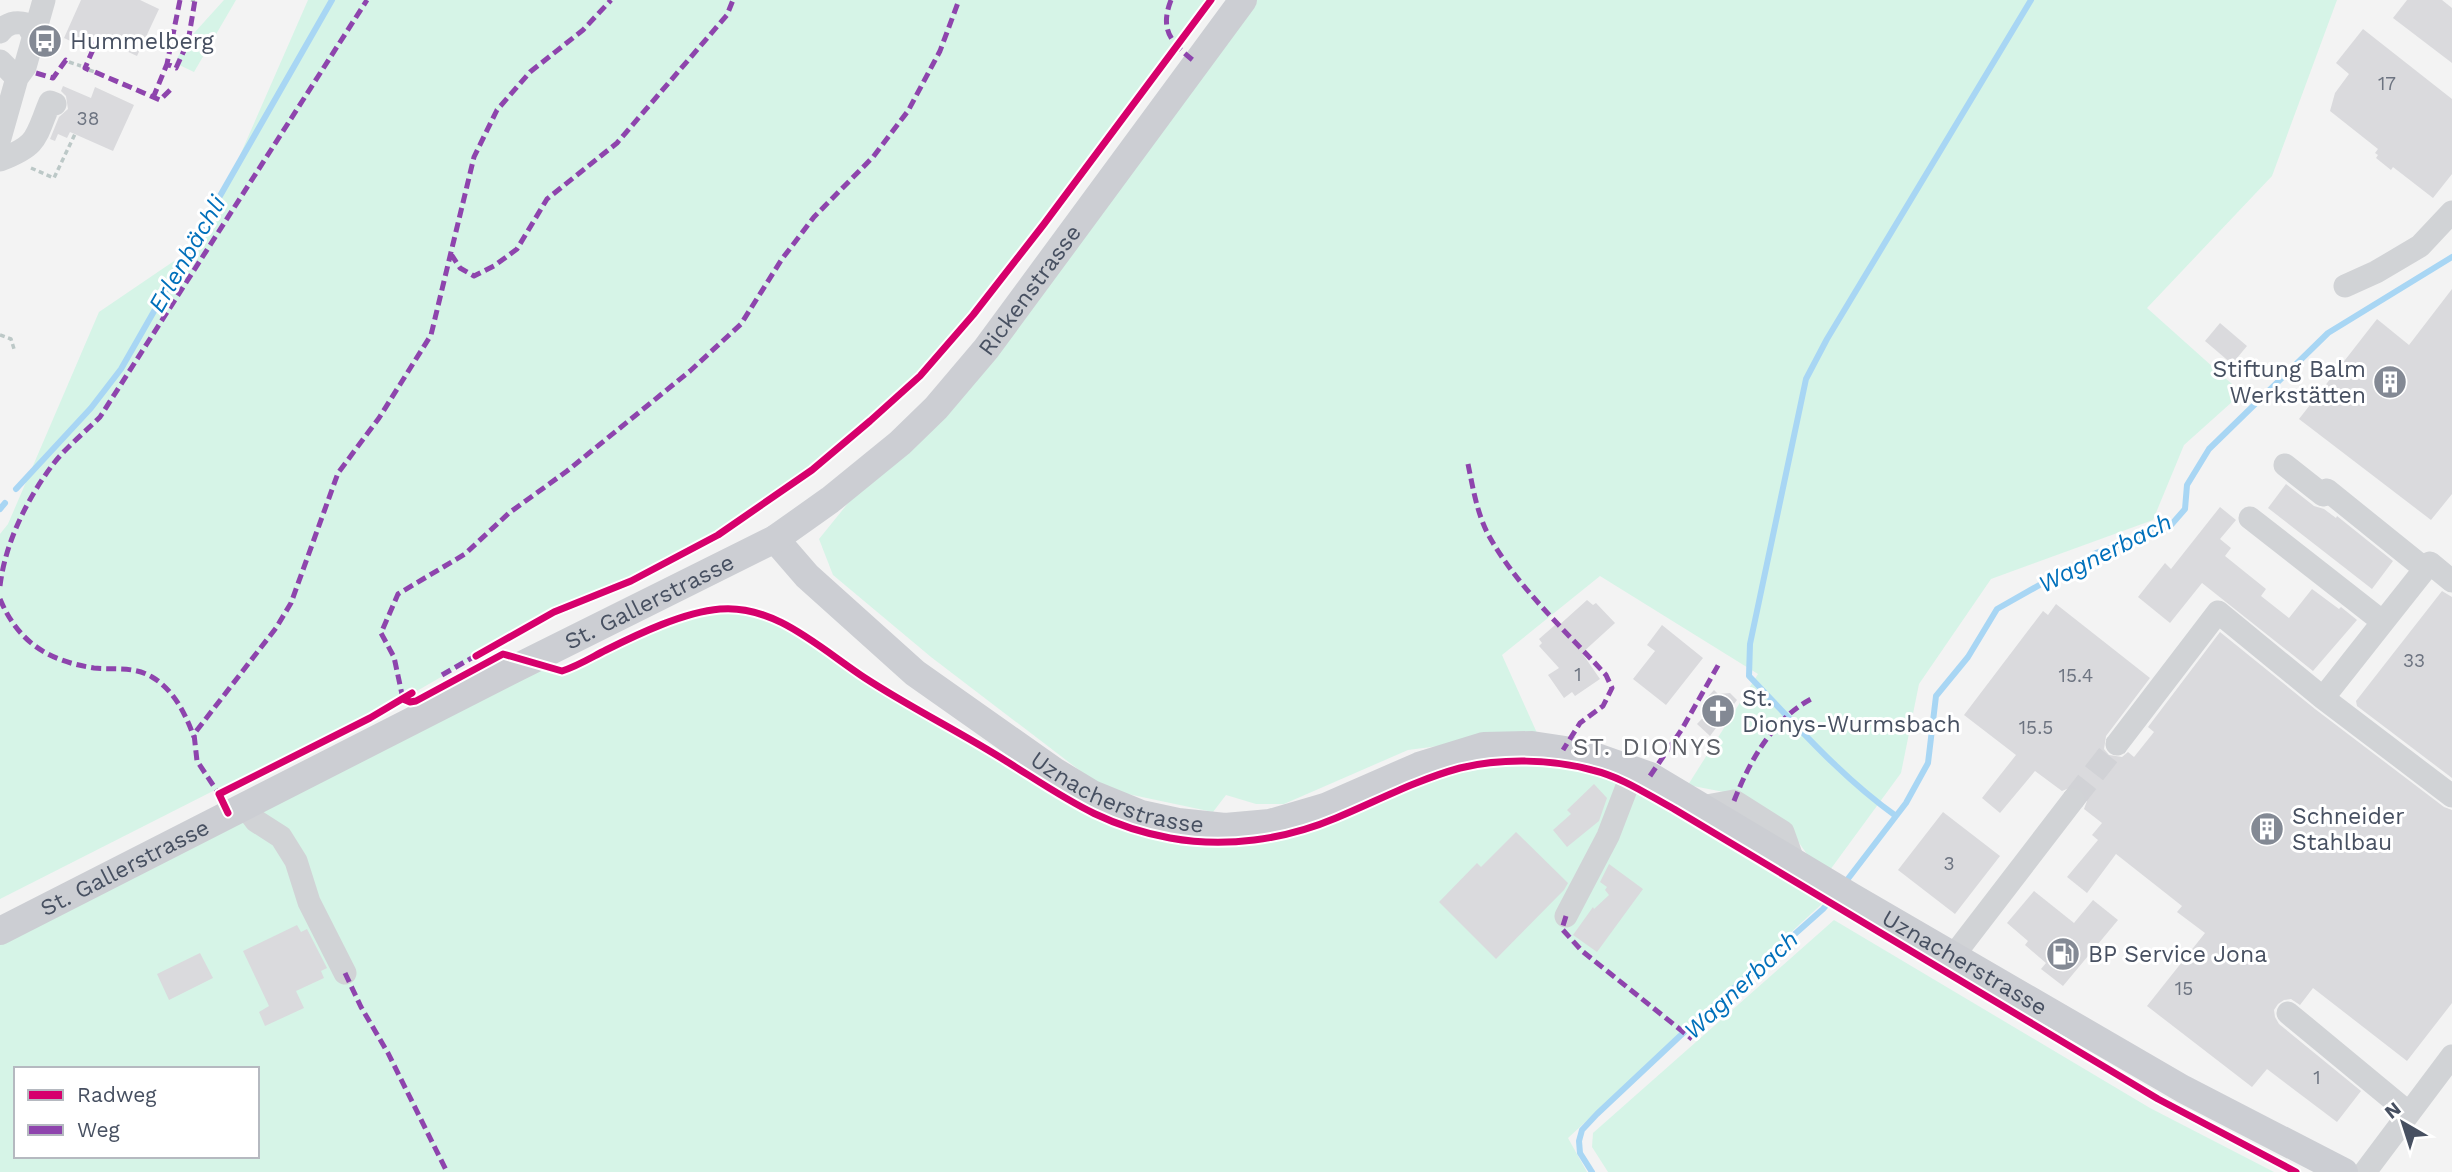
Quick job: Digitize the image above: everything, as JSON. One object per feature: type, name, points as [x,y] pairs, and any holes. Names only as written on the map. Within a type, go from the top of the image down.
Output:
[{"type":"main road","name":"Rickenstrasse","points":[[775,539],[830,500],[901,443],[936,408],[986,349],[1243,0]]},
{"type":"main road","name":"Uznacherstrasse","points":[[775,539],[807,576],[915,673],[1054,771],[1093,794],[1141,814],[1178,822],[1225,827],[1270,823],[1325,807],[1419,766],[1484,746],[1532,745],[1585,753],[1650,776],[1823,881],[2183,1089],[2344,1172]]},
{"type":"main road","name":"St. Gallerstrasse","points":[[0,931],[244,805],[775,539]]},
{"type":"street","points":[[0,138],[17,78],[25,68],[44,0]]},
{"type":"street","points":[[0,32],[9,24],[21,22],[27,24],[34,37]]},
{"type":"street","points":[[0,61],[17,78]]},
{"type":"street","points":[[0,160],[22,152],[34,142],[50,102],[55,104]]},
{"type":"street","points":[[2345,286],[2376,272],[2420,246],[2452,212]]},
{"type":"street","points":[[2285,465],[2323,495],[2327,490],[2426,569]]},
{"type":"street","points":[[2250,518],[2383,622]]},
{"type":"street","points":[[2325,699],[2430,563],[2452,581]]},
{"type":"street","points":[[2117,744],[2218,612],[2325,699],[2452,796]]},
{"type":"street","points":[[1566,916],[1608,836],[1633,771]]},
{"type":"street","points":[[1954,955],[2073,800]]},
{"type":"street","points":[[244,805],[256,821],[281,837],[296,861],[309,902],[345,973]]},
{"type":"street","points":[[2288,1013],[2409,1112]]},
{"type":"street","points":[[2365,1172],[2452,1056]]},
{"type":"path","points":[[69,62],[81,66]]},
{"type":"path","points":[[89,69],[94,72]]},
{"type":"path","points":[[29,167],[54,178],[75,134]]},
{"type":"path","points":[[0,335],[10,339],[14,349]]},
{"type":"green space","points":[[224,0],[236,0],[194,72],[175,63],[185,43]]},
{"type":"green space","points":[[308,0],[1211,0],[973,315],[920,376],[812,470],[718,535],[631,581],[554,612],[370,718],[219,794],[215,790],[0,899],[0,534],[8,524],[99,312],[202,242]]},
{"type":"green space","points":[[1256,0],[2337,0],[2272,176],[2147,308],[2242,393],[2184,445],[2153,520],[1991,579],[1919,684],[1901,773],[1830,870],[1813,863],[1784,821],[1734,794],[1688,785],[1758,674],[1600,576],[1502,655],[1537,733],[1408,750],[1284,804],[1256,804],[1226,795],[1213,812],[1104,789],[931,657],[833,575],[819,539]]},
{"type":"green space","points":[[716,609],[738,610],[777,622],[796,632],[866,679],[1003,759],[1081,809],[1130,829],[1190,841],[1253,841],[1315,826],[1445,772],[1504,762],[1546,763],[1587,770],[1627,783],[1825,901],[1568,1138],[1587,1172],[0,1172],[0,931],[512,670],[562,671],[654,629]]},
{"type":"green space","points":[[1834,920],[2150,1108],[2274,1172],[1608,1172],[1592,1147],[1593,1133]]},
{"type":"building","points":[[81,0],[140,0],[159,9],[137,56],[94,36],[91,42],[82,38],[79,45],[64,38]]},
{"type":"building","points":[[2407,0],[2442,0],[2452,8],[2452,63],[2393,18]]},
{"type":"building","points":[[2363,29],[2452,99],[2452,174],[2433,198],[2393,167],[2391,170],[2376,158],[2378,149],[2330,111],[2335,93],[2349,74],[2336,63]]},
{"type":"building","points":[[63,86],[91,98],[95,87],[134,105],[113,151],[70,132],[67,138],[58,134],[55,141],[50,139],[59,117],[68,109],[66,96],[61,91]]},
{"type":"building","name":"Stiftung Balm Werkstätten","points":[[2452,289],[2452,494],[2431,520],[2299,419],[2377,319],[2409,345]]},
{"type":"building","points":[[2220,323],[2247,346],[2232,364],[2205,341]]},
{"type":"building","points":[[2286,484],[2314,506],[2324,509],[2336,518],[2337,516],[2393,561],[2372,589],[2268,508]]},
{"type":"building","points":[[2220,507],[2236,520],[2220,539],[2231,548],[2225,556],[2266,589],[2261,596],[2289,618],[2312,589],[2357,620],[2313,671],[2202,583],[2170,623],[2138,597],[2165,563],[2171,569]]},
{"type":"building","points":[[2442,591],[2452,597],[2452,778],[2357,706],[2356,701]]},
{"type":"building","points":[[1587,600],[1593,605],[1596,603],[1615,623],[1582,653],[1600,679],[1575,696],[1572,692],[1564,698],[1548,675],[1559,668],[1539,646],[1542,643],[1539,639]]},
{"type":"building","points":[[2056,604],[2150,678],[2106,736],[2104,749],[2109,755],[2122,757],[2128,752],[2134,757],[2154,732],[2148,727],[2220,632],[2315,709],[2444,807],[2452,810],[2452,1003],[2407,1061],[2313,988],[2300,1005],[2291,999],[2284,1000],[2274,1010],[2279,1024],[2361,1091],[2337,1122],[2267,1069],[2252,1087],[2147,1006],[2205,933],[2177,912],[2182,906],[2116,854],[2087,893],[2067,877],[2098,840],[2092,835],[2102,823],[2084,809],[2087,801],[2082,789],[2074,786],[2062,791],[2035,771],[2000,813],[1982,798],[2016,755],[1964,715],[2043,611],[2048,615]]},
{"type":"building","points":[[1662,625],[1703,658],[1666,705],[1633,679],[1655,651],[1647,645]]},
{"type":"building","name":"St. Dionys-Wurmsbach","points":[[1714,690],[1718,694],[1730,693],[1737,700],[1710,736],[1697,724],[1712,708],[1704,701]]},
{"type":"building","points":[[1594,784],[1607,798],[1599,821],[1567,847],[1553,830],[1571,814],[1567,810]]},
{"type":"building","points":[[1943,812],[2000,856],[1955,914],[1898,870]]},
{"type":"building","points":[[1516,832],[1568,883],[1496,959],[1439,902],[1477,863],[1481,867]]},
{"type":"building","points":[[1609,864],[1643,889],[1597,952],[1573,935],[1593,907],[1594,909],[1609,895],[1605,890],[1607,887],[1600,882]]},
{"type":"building","points":[[2034,891],[2074,923],[2093,900],[2118,920],[2063,986],[2041,969],[2046,963],[2025,945],[2028,941],[2007,923]]},
{"type":"building","points":[[297,925],[301,932],[307,929],[327,968],[321,971],[324,978],[296,991],[304,1008],[265,1026],[259,1012],[269,1006],[243,951]]},
{"type":"building","points":[[200,953],[213,978],[169,1000],[157,974]]},
{"type":"waterway","name":"Erlenbächli","points":[[16,489],[91,408],[121,369],[332,0]]},
{"type":"waterway","points":[[1896,816],[1856,785],[1749,676],[1750,644],[1806,379],[1827,339],[2031,0]]},
{"type":"waterway","name":"Wagnerbach","points":[[1844,884],[1906,803],[1928,763],[1936,696],[1968,657],[1997,609],[2096,553],[2171,525],[2185,509],[2187,485],[2209,449],[2328,333],[2452,257]]},
{"type":"waterway","name":"Erlenbächli","points":[[0,509],[5,503]]},
{"type":"waterway","name":"Wagnerbach","points":[[1592,1172],[1580,1153],[1582,1130],[1680,1036],[1823,909],[1835,895]]},
{"type":"tunnel","points":[[2073,800],[2117,744]]},
{"type":"marked path","points":[[180,0],[167,64],[176,68],[188,42],[195,0]]},
{"type":"marked path","points":[[0,586],[12,539],[42,480],[62,454],[100,417],[367,0]]},
{"type":"marked path","points":[[223,792],[219,794],[197,761],[194,734],[276,628],[291,603],[338,473],[379,418],[431,335],[474,157],[497,110],[530,72],[583,30],[611,0]]},
{"type":"marked path","points":[[451,254],[460,268],[474,276],[494,266],[517,249],[547,199],[617,143],[727,15],[733,0]]},
{"type":"marked path","points":[[403,699],[394,657],[381,633],[398,594],[465,554],[509,513],[567,471],[690,371],[741,324],[782,259],[814,217],[873,157],[908,111],[940,51],[959,0]]},
{"type":"marked path","points":[[1171,0],[1166,20],[1170,36],[1195,62]]},
{"type":"marked path","points":[[89,70],[85,68],[98,38]]},
{"type":"marked path","points":[[36,73],[53,78],[66,60],[69,62]]},
{"type":"marked path","points":[[153,98],[167,64]]},
{"type":"marked path","points":[[95,72],[160,100],[173,87]]},
{"type":"marked path","points":[[1468,464],[1481,519],[1501,555],[1543,608],[1606,675],[1612,688],[1603,706],[1580,723],[1563,750]]},
{"type":"marked path","points":[[0,599],[16,627],[36,647],[49,654],[77,665],[138,671],[160,682],[178,703],[194,737]]},
{"type":"marked path","points":[[442,675],[482,652]]},
{"type":"marked path","points":[[1650,776],[1682,729],[1720,662]]},
{"type":"marked path","points":[[1734,801],[1765,741],[1787,716],[1815,697]]},
{"type":"marked path","points":[[1566,916],[1562,929],[1582,951],[1692,1039]]},
{"type":"marked path","points":[[345,973],[447,1172]]},
{"type":"cycle path","points":[[476,656],[554,612],[631,581],[718,535],[812,470],[870,421],[920,376],[973,315],[1211,0]]},
{"type":"cycle path","points":[[403,699],[416,701],[503,654],[562,671],[632,637],[677,619],[706,611],[740,609],[779,621],[797,631],[882,689],[1084,808],[1123,826],[1170,838],[1233,842],[1296,832],[1336,818],[1428,778],[1476,765],[1526,761],[1592,770],[1624,782],[1674,809],[2158,1099],[2296,1172]]},
{"type":"cycle path","points":[[228,813],[219,794],[370,718],[412,693]]},
{"type":"place","name":"Hummelberg","points":[[45,41]]},
{"type":"place","name":"Stiftung Balm Werkstätten","points":[[2390,382]]},
{"type":"place","name":"St. Dionys-Wurmsbach","points":[[1718,711]]},
{"type":"place","name":"Schneider Stahlbau","points":[[2267,829]]},
{"type":"place","name":"BP Service Jona","points":[[2063,954]]},
{"type":"district","name":"ST. DIONYS","points":[[1648,747]]}]
